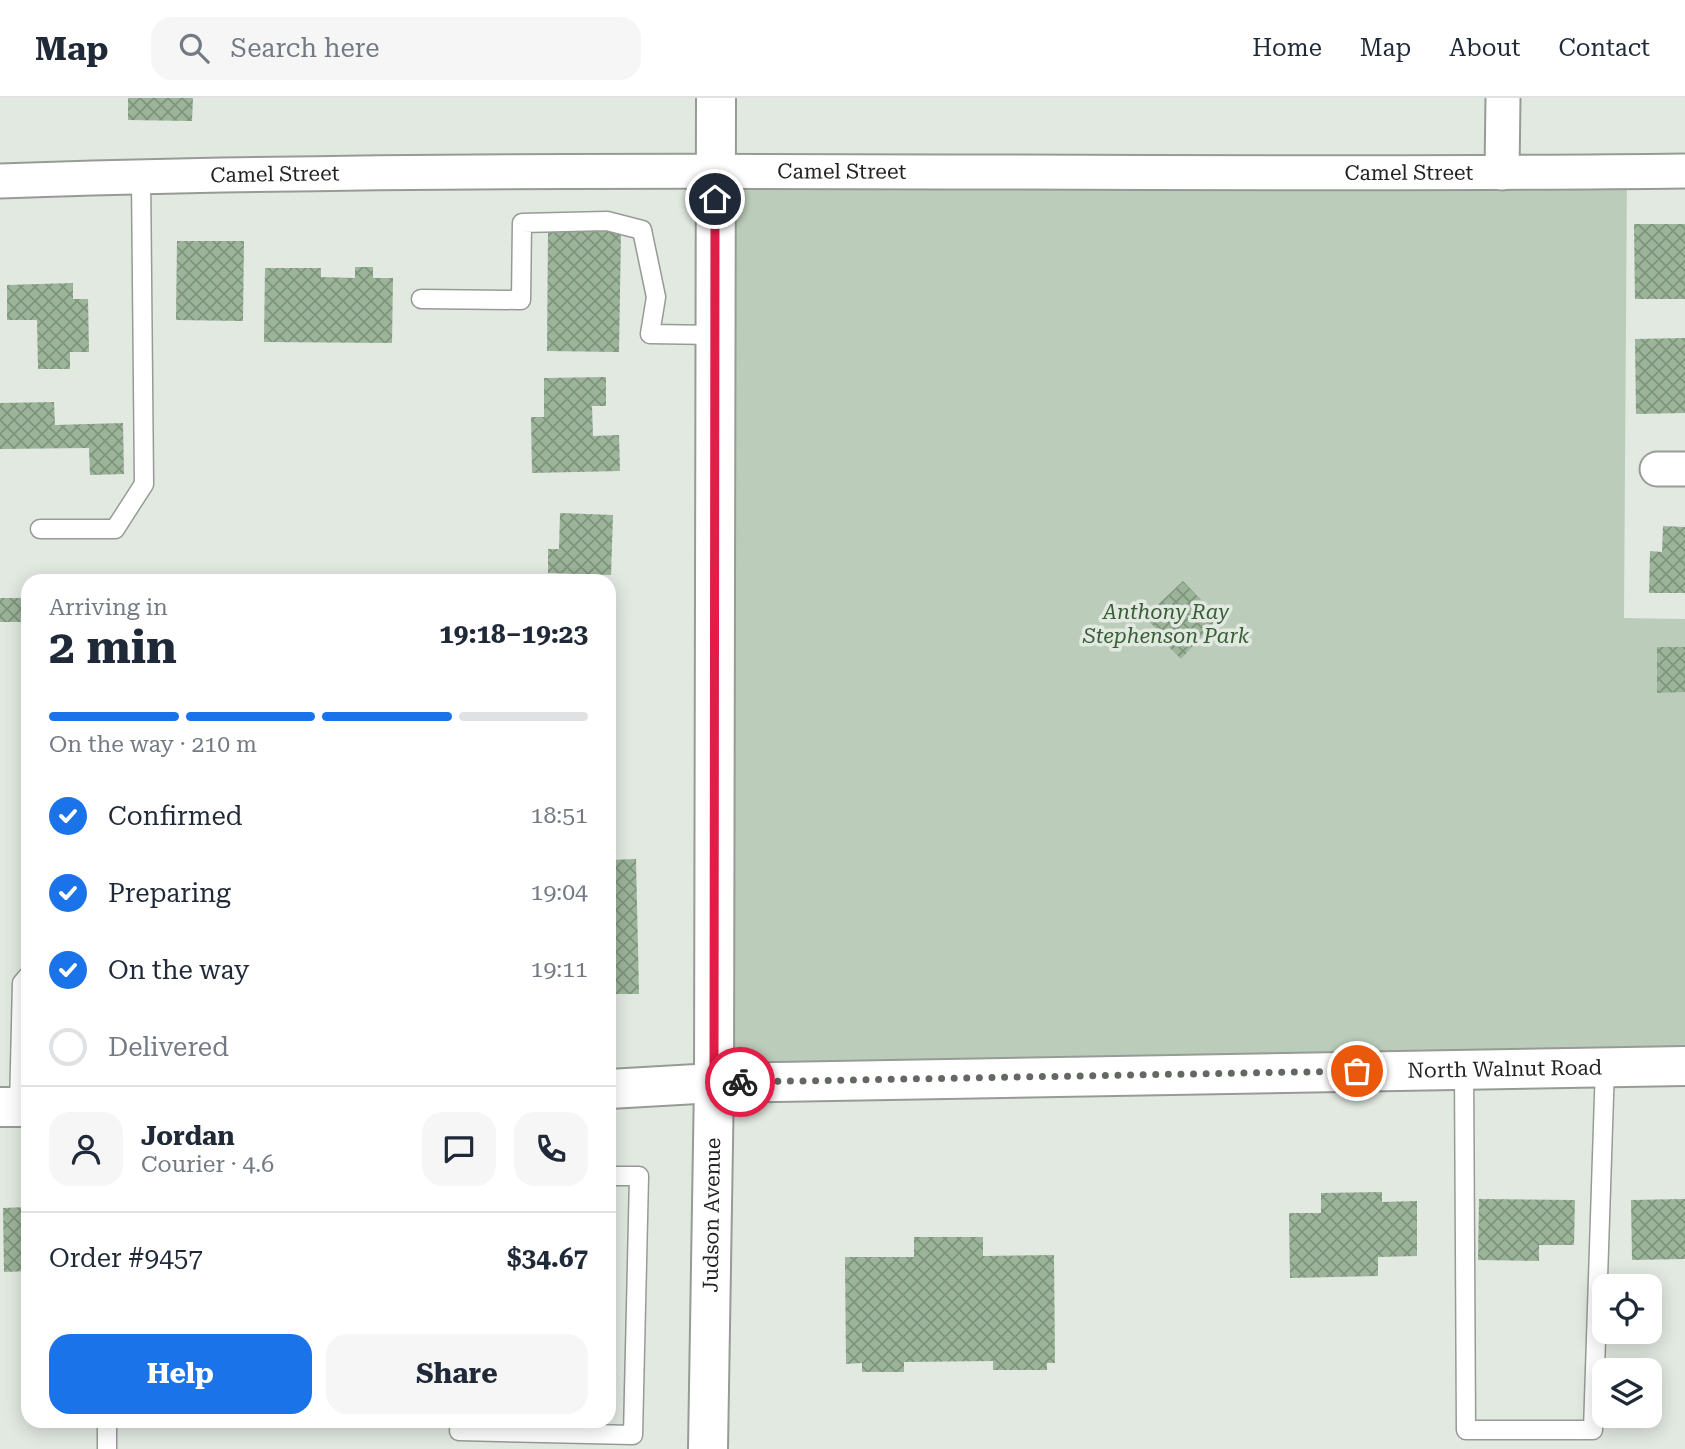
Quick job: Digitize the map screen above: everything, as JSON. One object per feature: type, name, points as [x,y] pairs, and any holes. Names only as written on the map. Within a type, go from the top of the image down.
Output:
[{"type":"street","name":"Judson Avenue","points":[[708,1449],[714,1083],[716,98]]},
{"type":"street","points":[[1503,98],[1503,173]]},
{"type":"street","name":"Camel Street","points":[[0,181],[141,176],[715,172],[1685,171]]},
{"type":"street","name":"North Walnut Road","points":[[616,1089],[714,1083],[1685,1066]]},
{"type":"lane","points":[[40,529],[115,529],[144,484],[141,176]]},
{"type":"lane","points":[[421,299],[521,300],[522,223],[607,221],[642,230],[656,297],[650,334],[716,335]]},
{"type":"lane","points":[[16,1107],[21,1004]]},
{"type":"lane","points":[[1464,1068],[1466,1430],[1593,1430],[1605,1066]]},
{"type":"lane","points":[[459,1428],[459,1432],[633,1435],[639,1176],[616,1175]]},
{"type":"lane","points":[[107,1428],[107,1449]]},
{"type":"green space","name":"Anthony Ray Stephenson Park","points":[[715,172],[1627,172],[1624,618],[1685,619],[1685,1067],[714,1083]]},
{"type":"building","points":[[128,98],[193,98],[192,121],[128,120]]},
{"type":"building","points":[[1634,224],[1685,224],[1685,299],[1635,299]]},
{"type":"building","points":[[548,230],[621,231],[619,352],[547,351]]},
{"type":"building","points":[[177,241],[244,241],[243,321],[176,320]]},
{"type":"building","points":[[355,267],[373,267],[373,278],[393,278],[392,343],[264,342],[265,268],[321,268],[321,277],[355,278]]},
{"type":"building","points":[[73,283],[73,299],[88,299],[89,352],[70,352],[70,369],[38,369],[37,320],[7,320],[7,285]]},
{"type":"building","points":[[1685,338],[1685,413],[1636,414],[1635,339]]},
{"type":"building","points":[[606,377],[606,406],[592,406],[593,436],[619,435],[620,471],[532,473],[531,417],[544,417],[544,378]]},
{"type":"building","points":[[54,402],[55,425],[123,423],[124,474],[90,475],[89,448],[0,449],[0,403]]},
{"type":"building","points":[[560,513],[613,515],[611,574],[548,573],[548,549],[559,549]]},
{"type":"building","points":[[1663,526],[1685,527],[1685,593],[1649,593],[1650,551],[1662,552]]},
{"type":"building","points":[[1183,581],[1218,618],[1181,659],[1145,617]]},
{"type":"building","points":[[0,598],[21,598],[21,622],[0,622]]},
{"type":"building","points":[[1657,647],[1685,647],[1685,692],[1657,693]]},
{"type":"building","points":[[636,859],[639,994],[616,994],[616,860]]},
{"type":"building","points":[[1382,1192],[1382,1202],[1417,1201],[1417,1256],[1378,1257],[1378,1276],[1290,1278],[1289,1213],[1321,1213],[1321,1193]]},
{"type":"building","points":[[1479,1199],[1575,1200],[1574,1245],[1539,1245],[1539,1261],[1478,1260]]},
{"type":"building","points":[[1685,1199],[1685,1259],[1632,1260],[1631,1200]]},
{"type":"building","points":[[21,1207],[21,1271],[4,1272],[3,1208]]},
{"type":"building","points":[[914,1237],[983,1237],[983,1256],[1054,1255],[1055,1363],[1047,1363],[1047,1370],[993,1370],[993,1361],[904,1362],[904,1372],[862,1372],[862,1363],[846,1364],[845,1257],[914,1257]]},
{"type":"way so far","points":[[740,1082],[1357,1071]]},
{"type":"route","points":[[715,199],[714,1083],[740,1082]]}]
